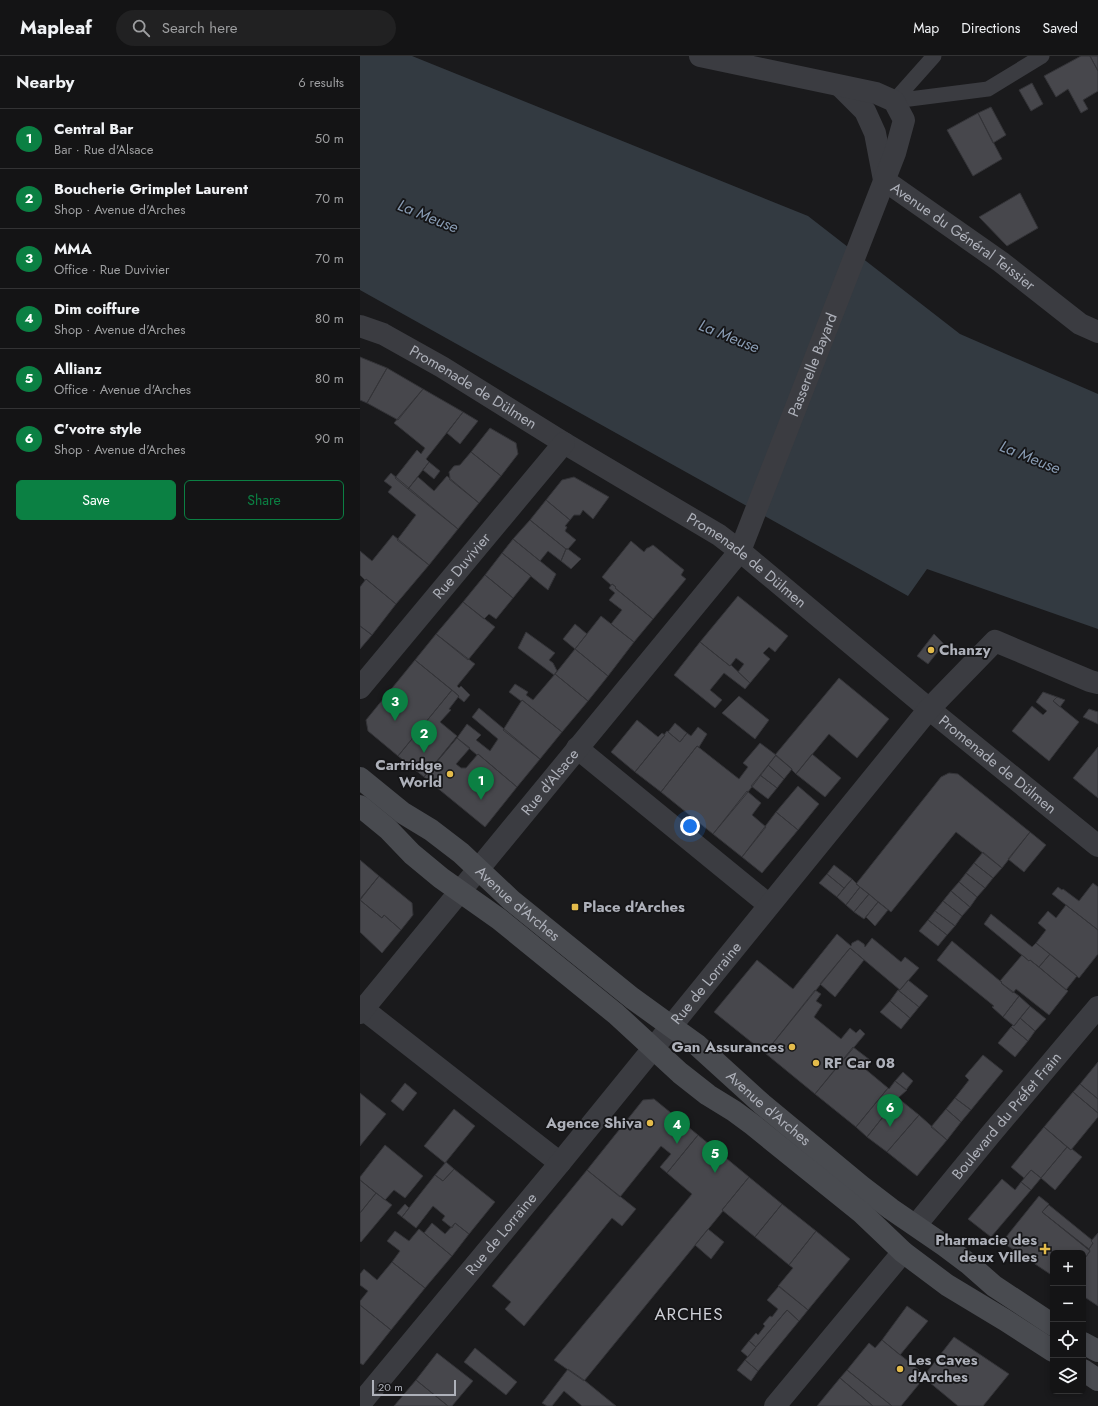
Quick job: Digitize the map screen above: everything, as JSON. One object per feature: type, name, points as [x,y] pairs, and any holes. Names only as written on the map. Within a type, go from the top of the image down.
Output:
[{"type":"main road","name":"Avenue d'Arches","points":[[360,778],[403,813],[430,830],[461,853],[511,900],[632,998],[707,1054],[762,1104],[861,1186],[969,1264],[994,1286],[1050,1323]]},
{"type":"main road","name":"Avenue d'Arches","points":[[360,806],[388,829],[412,854],[499,919],[616,1014],[694,1085],[753,1125],[856,1208],[903,1252],[947,1285],[1050,1349]]},
{"type":"main road","points":[[1086,1345],[1098,1351]]},
{"type":"main road","points":[[1086,1372],[1098,1380]]},
{"type":"street","points":[[700,56],[876,93],[899,111]]},
{"type":"street","points":[[840,86],[864,111],[875,133],[884,180]]},
{"type":"street","points":[[864,111],[899,111]]},
{"type":"street","points":[[875,133],[899,111]]},
{"type":"street","name":"Avenue du Général Teissier","points":[[899,111],[896,153],[884,180],[1001,262],[1080,324],[1098,332]]},
{"type":"street","name":"Passerelle Bayard","points":[[740,551],[884,180]]},
{"type":"street","name":"Promenade de Dülmen","points":[[360,326],[383,334],[442,367],[564,443],[719,535],[1098,846]]},
{"type":"street","name":"Rue Duvivier","points":[[360,688],[564,443]]},
{"type":"street","name":"Rue d'Alsace","points":[[362,1011],[740,551]]},
{"type":"street","name":"Rue de Lorraine","points":[[360,1404],[653,1049],[930,709],[995,641],[1090,681],[1098,682]]},
{"type":"street","points":[[577,748],[769,905]]},
{"type":"street","name":"Boulevard du Préfet Frain","points":[[916,1225],[990,1134],[1098,1007]]},
{"type":"street","points":[[362,1011],[560,1162]]},
{"type":"street","points":[[775,1406],[903,1252]]},
{"type":"lane","points":[[899,111],[934,56]]},
{"type":"lane","points":[[899,111],[988,89],[1042,56]]},
{"type":"water","name":"La Meuse","points":[[360,56],[412,56],[808,216],[960,334],[1098,394],[1098,629],[927,569],[908,596],[360,290]]},
{"type":"building","points":[[1081,56],[1090,56],[1098,71],[1098,91],[1083,100],[1088,109],[1081,113],[1068,89],[1056,97],[1044,76]]},
{"type":"building","points":[[1090,56],[1098,56],[1098,71]]},
{"type":"building","points":[[1032,83],[1043,104],[1031,111],[1019,90]]},
{"type":"building","points":[[991,107],[1006,135],[993,143],[978,113]]},
{"type":"building","points":[[978,113],[1002,159],[973,176],[947,130]]},
{"type":"building","points":[[1020,193],[1038,228],[1007,246],[979,217]]},
{"type":"building","points":[[360,357],[387,368],[367,403],[360,400]]},
{"type":"building","points":[[387,368],[423,389],[398,420],[367,403]]},
{"type":"building","points":[[423,389],[463,412],[426,459],[429,462],[408,489],[395,478],[417,450],[421,454],[425,448],[394,423]]},
{"type":"building","points":[[463,412],[478,421],[460,444],[447,433]]},
{"type":"building","points":[[490,428],[516,443],[518,454],[501,476],[471,452]]},
{"type":"building","points":[[471,452],[501,476],[479,503],[449,479],[449,472],[454,466],[460,465]]},
{"type":"building","points":[[429,462],[440,471],[434,479],[423,470]]},
{"type":"building","points":[[391,473],[458,529],[429,565],[397,540],[416,515],[388,492],[392,487],[384,481]]},
{"type":"building","points":[[447,476],[479,503],[458,529],[408,489],[418,477],[434,491]]},
{"type":"building","points":[[574,477],[609,497],[593,519],[583,510],[580,515],[574,515],[570,520],[546,500],[562,480]]},
{"type":"building","points":[[546,500],[570,520],[565,526],[567,527],[565,531],[576,540],[568,549],[566,549],[530,520]]},
{"type":"building","points":[[530,520],[566,549],[561,561],[548,551],[540,561],[513,539]]},
{"type":"building","points":[[393,535],[429,565],[396,604],[360,575],[360,551],[372,561]]},
{"type":"building","points":[[513,539],[556,574],[548,590],[502,553]]},
{"type":"building","points":[[631,541],[644,552],[647,548],[653,545],[684,570],[681,575],[686,579],[653,619],[602,577]]},
{"type":"building","points":[[566,549],[581,559],[571,569],[561,561]]},
{"type":"building","points":[[502,553],[531,576],[513,598],[485,575]]},
{"type":"building","points":[[485,575],[513,598],[496,619],[489,614],[484,619],[463,602]]},
{"type":"building","points":[[366,579],[396,604],[372,635],[360,626],[360,587]]},
{"type":"building","points":[[612,584],[653,619],[634,642],[611,624],[622,610],[609,600],[615,593],[609,588]]},
{"type":"building","points":[[738,596],[788,636],[775,652],[769,647],[763,653],[770,659],[750,683],[738,672],[744,664],[736,658],[730,666],[700,642]]},
{"type":"building","points":[[463,602],[495,627],[468,660],[436,634]]},
{"type":"building","points":[[601,616],[634,642],[608,676],[575,649]]},
{"type":"building","points":[[575,624],[587,634],[575,649],[563,639]]},
{"type":"building","points":[[360,626],[372,635],[360,649]]},
{"type":"building","points":[[526,632],[555,653],[549,660],[553,663],[557,671],[554,675],[518,648]]},
{"type":"building","points":[[436,634],[475,664],[457,686],[459,688],[461,686],[470,695],[464,702],[458,697],[459,696],[415,660]]},
{"type":"building","name":"Chanzy","points":[[934,634],[944,644],[928,664],[917,656]]},
{"type":"building","points":[[700,642],[730,666],[731,665],[750,683],[745,689],[724,673],[710,690],[722,700],[715,708],[674,675]]},
{"type":"building","points":[[575,649],[608,676],[588,701],[555,674]]},
{"type":"building","points":[[415,660],[452,690],[398,756],[368,731],[366,720]]},
{"type":"building","points":[[555,674],[588,701],[562,732],[522,700],[521,701],[509,692],[515,684],[528,692],[526,695],[533,700]]},
{"type":"building","points":[[839,678],[889,719],[857,758],[829,734],[796,774],[775,755]]},
{"type":"building","points":[[452,690],[459,696],[449,709],[451,710],[440,722],[457,736],[424,777],[398,756]]},
{"type":"building","points":[[1043,692],[1057,697],[1053,701],[1079,722],[1049,761],[1012,731],[1032,706],[1043,715],[1047,711],[1036,702]]},
{"type":"building","points":[[739,696],[769,720],[755,739],[722,713]]},
{"type":"building","points":[[1057,697],[1065,700],[1060,707],[1053,701]]},
{"type":"building","points":[[522,700],[562,732],[540,759],[503,730]]},
{"type":"building","points":[[479,708],[540,759],[517,787],[457,738],[467,724],[481,735],[476,740],[490,751],[498,739],[472,717]]},
{"type":"building","points":[[1089,709],[1098,712],[1098,724],[1083,717]]},
{"type":"building","points":[[637,720],[658,737],[662,733],[665,735],[635,772],[611,752]]},
{"type":"building","points":[[675,723],[687,733],[680,742],[668,732]]},
{"type":"building","points":[[698,727],[707,734],[699,747],[697,746],[661,792],[635,772],[667,731],[680,742],[687,733],[691,736]]},
{"type":"building","points":[[457,738],[470,748],[456,764],[461,768],[466,768],[478,754],[517,787],[485,827],[424,777]]},
{"type":"building","points":[[760,743],[776,755],[713,834],[661,792],[697,746],[739,779],[748,767],[743,763]]},
{"type":"building","points":[[1098,747],[1098,798],[1073,778]]},
{"type":"building","points":[[812,754],[841,778],[825,797],[796,774]]},
{"type":"building","points":[[776,755],[792,769],[784,779],[768,765]]},
{"type":"building","points":[[768,765],[784,779],[777,788],[760,775]]},
{"type":"building","points":[[949,773],[958,774],[1030,832],[1002,868],[956,832],[891,912],[856,884],[941,777]]},
{"type":"building","points":[[760,775],[777,788],[768,799],[751,786]]},
{"type":"building","points":[[798,786],[819,804],[798,830],[776,812]]},
{"type":"building","points":[[747,791],[761,803],[752,815],[766,827],[742,857],[713,834]]},
{"type":"building","points":[[776,812],[798,830],[762,873],[742,857]]},
{"type":"building","points":[[1030,832],[1046,845],[1024,872],[1008,859]]},
{"type":"building","points":[[983,852],[1002,868],[993,878],[974,863]]},
{"type":"building","points":[[360,860],[379,876],[360,899]]},
{"type":"building","points":[[974,863],[993,878],[985,888],[966,873]]},
{"type":"building","points":[[834,865],[852,879],[844,888],[827,874]]},
{"type":"building","points":[[966,873],[985,888],[977,897],[959,882]]},
{"type":"building","points":[[827,874],[844,888],[837,897],[819,883]]},
{"type":"building","points":[[379,876],[412,903],[413,915],[401,930],[384,915],[382,918],[360,900]]},
{"type":"building","points":[[852,879],[860,887],[846,905],[837,897]]},
{"type":"building","points":[[959,882],[977,897],[970,907],[951,891]]},
{"type":"building","points":[[1093,883],[1098,887],[1098,930],[1052,894],[1058,887],[1079,901]]},
{"type":"building","points":[[860,887],[869,894],[854,912],[846,905]]},
{"type":"building","points":[[951,891],[970,907],[962,916],[943,901]]},
{"type":"building","points":[[869,894],[878,902],[864,919],[854,912]]},
{"type":"building","points":[[360,900],[382,918],[384,915],[401,930],[382,953],[360,932]]},
{"type":"building","points":[[943,901],[962,916],[955,926],[935,911]]},
{"type":"building","points":[[878,902],[888,910],[875,926],[866,917]]},
{"type":"building","points":[[1066,905],[1098,930],[1098,954],[1079,978],[1036,943],[1046,930],[1038,923],[1048,911],[1056,918]]},
{"type":"building","points":[[935,911],[955,926],[947,935],[928,920]]},
{"type":"building","points":[[991,914],[1032,947],[1036,943],[1050,954],[1039,967],[1030,960],[1029,961],[984,924]]},
{"type":"building","points":[[928,920],[947,935],[938,946],[919,931]]},
{"type":"building","points":[[837,934],[851,946],[852,943],[858,940],[864,944],[865,947],[872,938],[901,962],[905,957],[919,968],[900,990],[850,948],[765,1053],[714,1012],[757,960],[793,989]]},
{"type":"building","points":[[952,941],[1002,982],[1001,983],[1019,996],[1003,1017],[992,1007],[994,1006],[937,960]]},
{"type":"building","points":[[850,948],[864,960],[835,997],[820,984]]},
{"type":"building","points":[[1050,954],[1077,976],[1066,990],[1039,967]]},
{"type":"building","points":[[1022,955],[1068,991],[1049,1015],[1016,989],[1013,993],[1000,981]]},
{"type":"building","points":[[908,980],[928,996],[919,1007],[898,990],[900,990]]},
{"type":"building","points":[[815,990],[821,994],[816,1001],[822,1005],[814,1017],[841,1039],[850,1028],[856,1033],[860,1029],[865,1034],[815,1094],[765,1053]]},
{"type":"building","points":[[898,990],[919,1007],[910,1018],[890,1001]]},
{"type":"building","points":[[1019,996],[1030,1006],[1014,1026],[1003,1017]]},
{"type":"building","points":[[890,1001],[910,1018],[901,1029],[880,1012]]},
{"type":"building","points":[[1030,1006],[1046,1019],[1035,1031],[1020,1018]]},
{"type":"building","points":[[1020,1018],[1035,1031],[1028,1041],[1011,1027],[1013,1025],[1014,1026]]},
{"type":"building","points":[[1011,1027],[1028,1041],[1015,1057],[998,1043]]},
{"type":"building","points":[[853,1047],[870,1060],[864,1068],[888,1088],[856,1127],[815,1094]]},
{"type":"building","points":[[983,1055],[1003,1071],[971,1110],[955,1098],[969,1080],[965,1076]]},
{"type":"building","points":[[1098,1062],[1098,1099],[1080,1084]]},
{"type":"building","points":[[903,1072],[913,1081],[906,1090],[895,1081]]},
{"type":"building","points":[[895,1081],[907,1090],[898,1098],[867,1137],[856,1127]]},
{"type":"building","points":[[405,1083],[417,1093],[403,1111],[391,1101]]},
{"type":"building","points":[[1080,1084],[1098,1099],[1098,1113],[1073,1092]]},
{"type":"building","points":[[1073,1092],[1098,1113],[1098,1117],[1071,1150],[1044,1127]]},
{"type":"building","points":[[360,1093],[386,1114],[360,1146]]},
{"type":"building","points":[[898,1098],[919,1115],[887,1152],[867,1137]]},
{"type":"building","points":[[955,1098],[971,1110],[961,1122],[946,1109]]},
{"type":"building","points":[[654,1099],[698,1135],[667,1173],[660,1167],[671,1154],[661,1146],[620,1197],[587,1170],[643,1100]]},
{"type":"building","points":[[454,1109],[475,1126],[445,1163],[424,1146]]},
{"type":"building","points":[[946,1109],[961,1122],[947,1140],[931,1127]]},
{"type":"building","points":[[919,1115],[947,1140],[917,1176],[887,1152]]},
{"type":"building","points":[[1044,1127],[1067,1147],[1041,1178],[1031,1170],[1024,1178],[1011,1167]]},
{"type":"building","points":[[698,1135],[749,1177],[584,1381],[554,1360],[692,1194],[667,1173]]},
{"type":"building","points":[[385,1145],[423,1176],[405,1198],[394,1190],[385,1200],[360,1180],[360,1177]]},
{"type":"building","points":[[1067,1147],[1082,1157],[1055,1190],[1041,1178]]},
{"type":"building","points":[[446,1162],[454,1169],[443,1181],[435,1175]]},
{"type":"building","points":[[454,1169],[495,1202],[469,1234],[455,1223],[452,1228],[442,1220],[445,1216],[433,1206],[416,1228],[402,1217],[435,1175],[443,1181]]},
{"type":"building","points":[[587,1170],[636,1209],[622,1226],[612,1218],[524,1326],[505,1309],[511,1302],[492,1286]]},
{"type":"building","points":[[1031,1170],[1041,1178],[1031,1190],[1021,1182]]},
{"type":"building","points":[[749,1177],[782,1204],[755,1237],[722,1210]]},
{"type":"building","points":[[1002,1179],[1015,1190],[1021,1182],[1031,1190],[991,1237],[968,1219]]},
{"type":"building","points":[[360,1180],[376,1193],[360,1213]]},
{"type":"building","points":[[376,1193],[392,1205],[361,1242],[360,1213]]},
{"type":"building","points":[[1039,1196],[1049,1204],[1042,1212],[1090,1251],[1086,1257],[1086,1250],[1050,1250],[1050,1274],[1002,1242]]},
{"type":"building","points":[[405,1204],[409,1208],[402,1217],[397,1213]]},
{"type":"building","points":[[782,1204],[816,1231],[789,1265],[755,1237]]},
{"type":"building","points":[[1049,1205],[1092,1240],[1091,1241],[1093,1243],[1089,1249],[1042,1212]]},
{"type":"building","points":[[432,1223],[445,1234],[455,1223],[469,1234],[452,1256],[424,1233]]},
{"type":"building","points":[[419,1229],[452,1256],[425,1288],[392,1262],[400,1251],[387,1241],[395,1231],[409,1241]]},
{"type":"building","points":[[708,1229],[724,1242],[711,1259],[695,1245]]},
{"type":"building","points":[[816,1231],[850,1259],[808,1310],[778,1286],[793,1268],[789,1265]]},
{"type":"building","points":[[1098,1233],[1098,1306],[1086,1298],[1086,1257],[1093,1243],[1091,1241]]},
{"type":"building","points":[[392,1262],[425,1288],[391,1330],[360,1305],[360,1301],[368,1291],[360,1285],[360,1274],[364,1269],[377,1280]]},
{"type":"building","points":[[779,1286],[808,1310],[799,1321],[787,1310],[756,1347],[749,1341],[756,1333],[758,1335],[765,1326],[763,1324],[770,1316],[772,1317],[778,1309],[767,1300]]},
{"type":"building","points":[[360,1305],[391,1330],[363,1365],[360,1363]]},
{"type":"building","points":[[907,1306],[928,1321],[900,1355],[882,1340]]},
{"type":"building","points":[[787,1310],[799,1321],[758,1371],[745,1360]]},
{"type":"building","points":[[954,1337],[1009,1374],[983,1406],[958,1406],[923,1377]]},
{"type":"building","points":[[882,1340],[925,1375],[901,1406],[892,1406],[847,1370],[869,1343],[875,1348]]},
{"type":"building","points":[[749,1341],[756,1347],[748,1357],[741,1351]]},
{"type":"building","points":[[475,1348],[517,1382],[506,1395],[464,1362]]},
{"type":"building","points":[[437,1353],[473,1381],[452,1406],[448,1406],[416,1380]]},
{"type":"building","points":[[745,1360],[758,1371],[751,1381],[737,1370]]},
{"type":"building","points":[[568,1369],[616,1406],[582,1406],[564,1391],[552,1406],[547,1406],[542,1403]]},
{"type":"building","points":[[847,1370],[892,1406],[873,1406],[840,1378]]},
{"type":"building","points":[[840,1378],[873,1406],[817,1406]]},
{"type":"building","points":[[416,1380],[448,1406],[394,1406]]},
{"type":"place","name":"Chanzy","points":[[931,650]]},
{"type":"place","name":"MMA","points":[[395,721]]},
{"type":"place","name":"Boucherie Grimplet Laurent","points":[[424,753]]},
{"type":"place","name":"Cartridge World","points":[[450,774]]},
{"type":"place","name":"Central Bar","points":[[481,800]]},
{"type":"place","name":"Place d'Arches","points":[[575,907]]},
{"type":"place","name":"Gan Assurances","points":[[792,1047]]},
{"type":"place","name":"RF Car 08","points":[[816,1063]]},
{"type":"place","name":"Agence Shiva","points":[[650,1123]]},
{"type":"place","name":"C'votre style","points":[[890,1127]]},
{"type":"place","name":"Dim coiffure","points":[[677,1144]]},
{"type":"place","name":"Allianz","points":[[715,1173]]},
{"type":"place","name":"Pharmacie des deux Villes","points":[[1045,1249]]},
{"type":"place","name":"Les Caves d'Arches","points":[[900,1369]]},
{"type":"district","name":"ARCHES","points":[[689,1314]]}]
